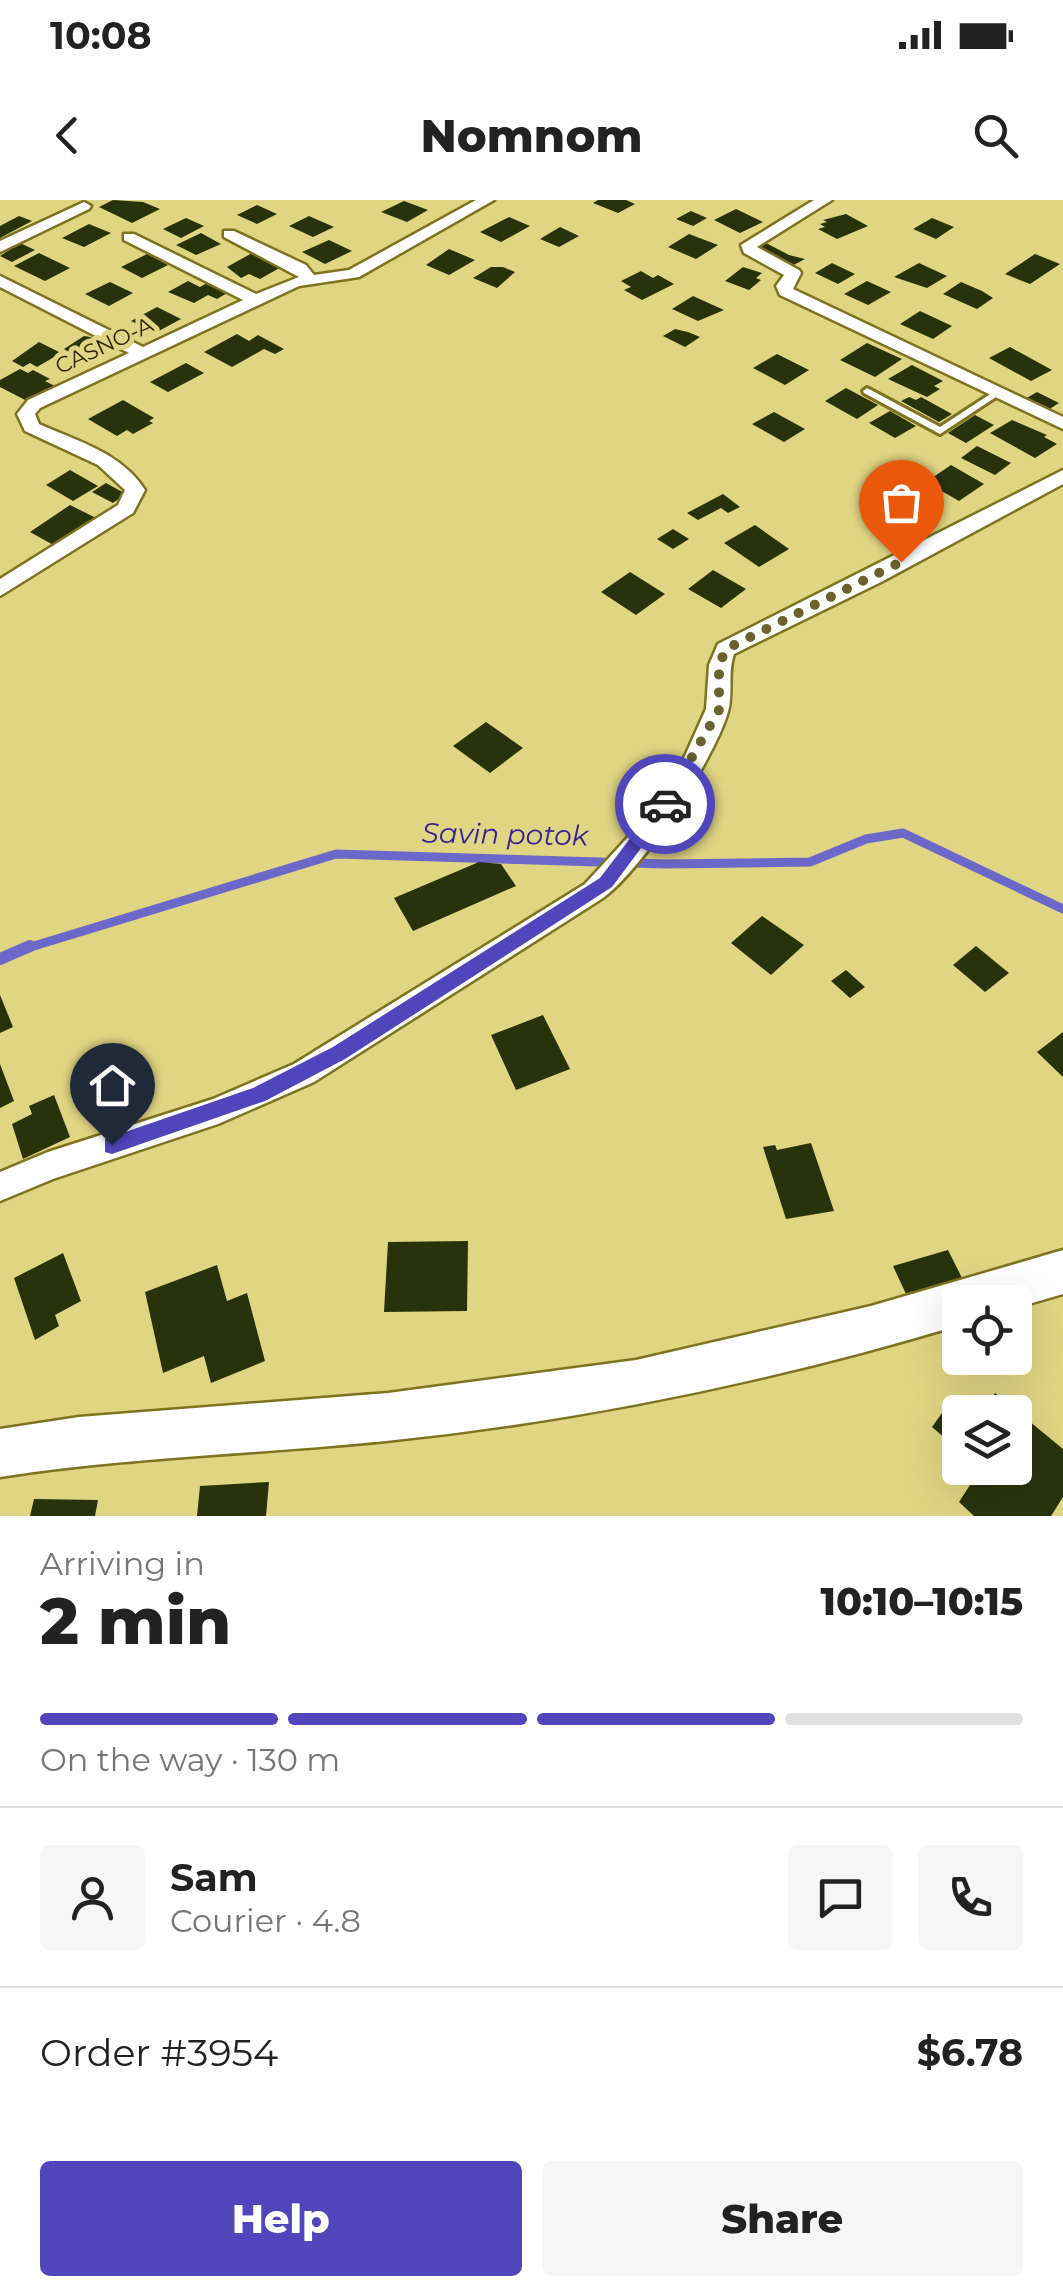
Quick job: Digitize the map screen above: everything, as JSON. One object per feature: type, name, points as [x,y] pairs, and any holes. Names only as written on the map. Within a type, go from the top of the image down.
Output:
[{"type":"street","name":"CASNO-A","points":[[0,590],[114,517],[132,500],[135,490],[127,476],[31,426],[26,418],[28,410],[40,400],[254,299],[308,278],[353,274],[487,200]]},
{"type":"street","points":[[825,200],[749,245],[750,250],[794,273],[784,286],[786,292],[1063,424]]},
{"type":"street","points":[[0,248],[84,206]]},
{"type":"street","points":[[229,234],[300,268],[308,278]]},
{"type":"street","points":[[129,237],[254,299]]},
{"type":"street","points":[[0,281],[140,352]]},
{"type":"street","points":[[0,1187],[48,1166],[218,1110],[304,1073],[606,882],[660,812],[710,728],[719,710],[719,665],[726,649],[874,578],[1063,476]]},
{"type":"street","points":[[0,1453],[78,1441],[388,1417],[636,1382],[871,1329],[1063,1272]]},
{"type":"lane","points":[[867,391],[940,431],[998,393]]},
{"type":"building","points":[[113,200],[143,202],[160,209],[132,223],[99,207]]},
{"type":"building","points":[[626,200],[635,204],[618,213],[593,203]]},
{"type":"building","points":[[404,201],[428,210],[407,222],[381,212]]},
{"type":"building","points":[[257,205],[277,214],[257,224],[237,215]]},
{"type":"building","points":[[736,209],[763,222],[740,233],[714,220]]},
{"type":"building","points":[[691,211],[707,218],[693,226],[676,219]]},
{"type":"building","points":[[846,214],[868,226],[837,239],[818,229],[825,227],[820,224],[827,222],[823,220]]},
{"type":"building","points":[[19,216],[32,221],[0,238],[0,226]]},
{"type":"building","points":[[309,216],[334,227],[313,237],[289,226]]},
{"type":"building","points":[[509,217],[530,226],[501,242],[480,232]]},
{"type":"building","points":[[186,218],[204,226],[181,238],[163,229]]},
{"type":"building","points":[[932,218],[954,227],[936,239],[913,229]]},
{"type":"building","points":[[89,224],[111,233],[84,247],[62,238]]},
{"type":"building","points":[[560,227],[579,236],[559,247],[540,239]]},
{"type":"building","points":[[201,233],[221,244],[196,255],[176,245]]},
{"type":"building","points":[[689,234],[718,245],[696,259],[668,247]]},
{"type":"building","points":[[329,240],[352,251],[325,264],[302,252]]},
{"type":"building","points":[[20,243],[35,250],[12,262],[0,256]]},
{"type":"building","points":[[766,243],[805,259],[790,267],[759,253],[759,246]]},
{"type":"building","points":[[449,249],[475,260],[449,275],[426,265]]},
{"type":"building","points":[[39,253],[70,268],[45,281],[14,266]]},
{"type":"building","points":[[252,253],[283,266],[260,279],[249,274],[241,278],[227,267]]},
{"type":"building","points":[[147,254],[168,265],[142,278],[121,267]]},
{"type":"building","points":[[1035,254],[1060,264],[1030,284],[1005,274]]},
{"type":"building","points":[[832,263],[855,274],[838,284],[815,273]]},
{"type":"building","points":[[919,263],[947,276],[927,288],[894,277]]},
{"type":"building","points":[[491,267],[515,272],[497,288],[473,278]]},
{"type":"building","points":[[743,267],[762,273],[756,278],[761,280],[749,290],[725,281]]},
{"type":"building","points":[[641,271],[674,284],[642,300],[624,290],[631,287],[621,281]]},
{"type":"building","points":[[188,281],[229,292],[217,299],[208,295],[194,303],[168,292]]},
{"type":"building","points":[[867,281],[891,292],[868,305],[844,294]]},
{"type":"building","points":[[110,282],[133,293],[109,306],[85,294]]},
{"type":"building","points":[[961,282],[993,298],[977,309],[943,294]]},
{"type":"building","points":[[693,296],[724,310],[698,321],[672,309]]},
{"type":"building","points":[[157,307],[181,319],[155,333],[131,321]]},
{"type":"building","points":[[920,311],[952,326],[933,339],[900,324]]},
{"type":"building","points":[[675,329],[700,337],[685,347],[663,336]]},
{"type":"building","points":[[237,334],[249,341],[258,335],[284,349],[275,354],[264,349],[232,367],[204,352]]},
{"type":"building","points":[[84,336],[111,350],[85,363],[64,349]]},
{"type":"building","points":[[39,342],[61,353],[37,367],[30,363],[23,367],[12,361]]},
{"type":"building","points":[[867,343],[902,359],[875,377],[840,360]]},
{"type":"building","points":[[1010,347],[1052,370],[1031,381],[989,358]]},
{"type":"building","points":[[777,354],[809,370],[785,385],[753,368]]},
{"type":"building","points":[[186,363],[204,373],[168,392],[150,382]]},
{"type":"building","points":[[912,365],[943,381],[934,386],[940,389],[927,397],[888,379]]},
{"type":"building","points":[[20,369],[28,373],[33,370],[55,386],[29,402],[0,387],[0,380]]},
{"type":"building","points":[[846,388],[878,405],[857,419],[825,401]]},
{"type":"building","points":[[1037,392],[1059,403],[1042,414],[1020,402]]},
{"type":"building","points":[[921,397],[952,414],[939,422],[901,401]]},
{"type":"building","points":[[123,400],[154,418],[149,421],[153,423],[133,434],[127,430],[117,436],[88,419]]},
{"type":"building","points":[[890,411],[916,426],[895,438],[869,423]]},
{"type":"building","points":[[774,412],[805,429],[784,442],[752,424]]},
{"type":"building","points":[[975,415],[994,425],[966,443],[948,433]]},
{"type":"building","points":[[1012,420],[1047,435],[1044,437],[1057,444],[1035,458],[990,433]]},
{"type":"building","points":[[977,446],[1011,463],[995,475],[961,458]]},
{"type":"building","points":[[951,465],[984,484],[959,501],[926,482]]},
{"type":"building","points":[[70,470],[98,486],[73,501],[46,485]]},
{"type":"building","points":[[106,483],[126,494],[113,503],[92,492]]},
{"type":"building","points":[[723,494],[740,507],[728,513],[721,508],[698,520],[687,513]]},
{"type":"building","points":[[70,505],[98,519],[57,547],[30,532]]},
{"type":"building","points":[[755,525],[789,549],[759,567],[724,543]]},
{"type":"building","points":[[673,529],[689,539],[673,549],[657,539]]},
{"type":"building","points":[[713,570],[746,589],[721,608],[688,589]]},
{"type":"building","points":[[630,572],[665,594],[636,615],[601,592]]},
{"type":"building","points":[[486,722],[523,748],[490,773],[453,746]]},
{"type":"building","points":[[479,862],[501,864],[516,886],[413,931],[394,898]]},
{"type":"building","points":[[762,916],[804,945],[771,975],[731,943]]},
{"type":"building","points":[[976,946],[1009,973],[985,992],[953,965]]},
{"type":"building","points":[[846,970],[865,987],[850,998],[831,981]]},
{"type":"building","points":[[0,995],[13,1027],[0,1033]]},
{"type":"building","points":[[543,1015],[570,1069],[516,1090],[491,1035]]},
{"type":"building","points":[[1063,1032],[1063,1077],[1037,1052]]},
{"type":"building","points":[[0,1064],[14,1101],[0,1108]]},
{"type":"building","points":[[54,1095],[70,1137],[23,1159],[12,1124],[32,1114],[29,1106]]},
{"type":"building","points":[[811,1143],[834,1211],[786,1219],[763,1147],[775,1145],[777,1150]]},
{"type":"building","points":[[468,1241],[467,1311],[384,1312],[388,1242]]},
{"type":"building","points":[[948,1250],[962,1278],[906,1294],[893,1266]]},
{"type":"building","points":[[63,1253],[81,1301],[55,1315],[59,1326],[35,1340],[14,1278]]},
{"type":"building","points":[[217,1265],[227,1301],[247,1293],[265,1361],[211,1383],[204,1356],[163,1373],[145,1292]]},
{"type":"building","points":[[942,1413],[942,1436],[932,1427]]},
{"type":"building","points":[[1032,1423],[1063,1449],[1063,1497],[1051,1516],[974,1516],[959,1502],[970,1485],[1032,1485]]},
{"type":"building","points":[[269,1482],[266,1516],[197,1516],[200,1486]]},
{"type":"building","points":[[34,1499],[98,1500],[95,1516],[30,1516]]},
{"type":"waterway","name":"Savin potok","points":[[24,949],[336,854],[665,864],[810,862],[866,839],[903,833],[1063,909]]},
{"type":"waterway","name":"Savin potok","points":[[0,959],[30,946]]},
{"type":"way so far","points":[[665,804],[719,710],[719,665],[726,649],[901,562]]},
{"type":"route","points":[[112,1145],[258,1095],[339,1053],[606,882],[665,804]]}]
